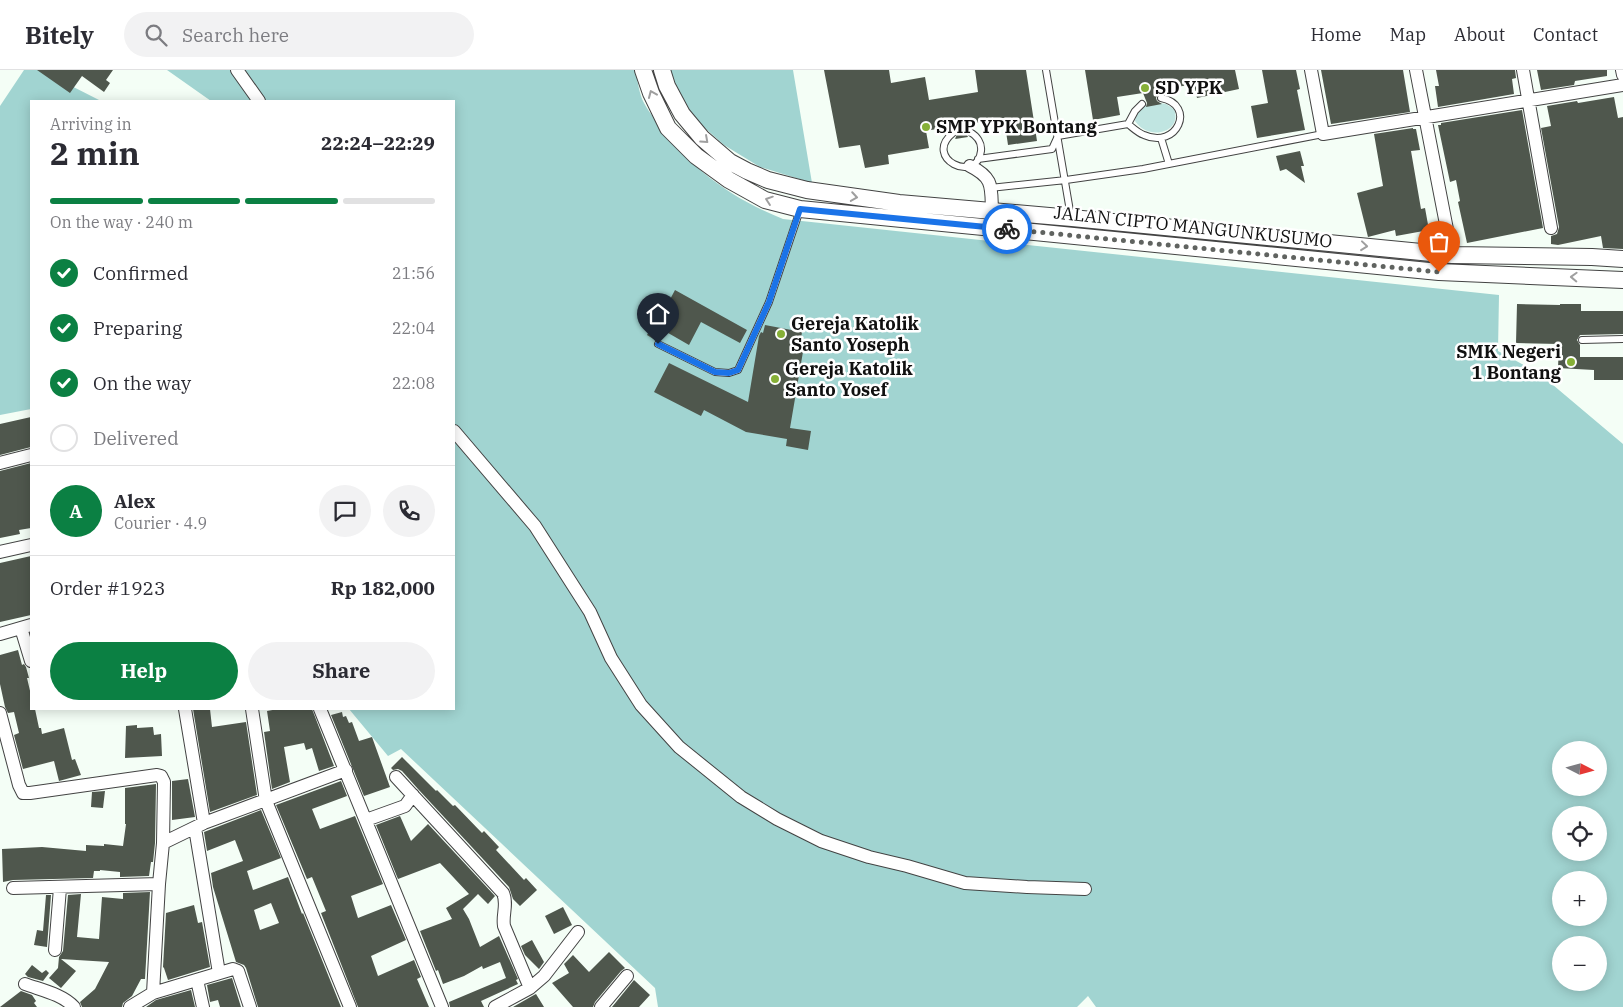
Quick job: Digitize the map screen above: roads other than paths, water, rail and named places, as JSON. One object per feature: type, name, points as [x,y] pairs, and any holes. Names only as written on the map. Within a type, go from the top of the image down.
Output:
[{"type":"street","points":[[237,70],[258,100]]},
{"type":"street","name":"JALAN CIPTO MANGUNKUSUMO","points":[[643,70],[651,93],[668,128],[696,156],[729,180],[765,200],[800,209],[1439,272],[1623,280]]},
{"type":"street","name":"JALAN CIPTO MANGUNKUSUMO","points":[[662,70],[682,114],[702,138],[730,162],[768,180],[808,190],[899,204],[1072,218],[1452,255],[1592,256],[1623,259]]},
{"type":"street","points":[[1311,70],[1323,134],[1623,85]]},
{"type":"street","points":[[1416,70],[1452,255]]},
{"type":"street","points":[[1523,70],[1551,228]]},
{"type":"street","points":[[1622,70],[1623,75]]},
{"type":"street","points":[[974,162],[988,178],[992,211]]},
{"type":"street","points":[[1258,254],[1260,236]]},
{"type":"street","points":[[455,432],[535,526],[590,612],[611,658],[641,705],[679,747],[741,797],[777,820],[821,841],[869,857],[965,883],[1085,889]]},
{"type":"street","points":[[0,464],[30,455]]},
{"type":"street","points":[[0,552],[30,545]]},
{"type":"street","points":[[0,634],[26,626],[30,654]]},
{"type":"street","points":[[185,710],[219,973]]},
{"type":"street","points":[[252,710],[266,801],[350,1007]]},
{"type":"street","points":[[320,710],[442,1007]]},
{"type":"street","points":[[0,713],[19,785],[23,793],[161,776],[164,782],[164,842],[159,884],[153,992]]},
{"type":"street","points":[[164,842],[199,826],[346,770]]},
{"type":"street","points":[[396,777],[504,893],[506,902],[503,918],[504,926],[530,988]]},
{"type":"street","points":[[366,820],[401,807],[413,795]]},
{"type":"street","points":[[13,888],[159,884]]},
{"type":"street","points":[[55,950],[60,888]]},
{"type":"street","points":[[495,1007],[530,988],[552,967],[578,932]]},
{"type":"street","points":[[130,1007],[153,992],[233,969],[238,971],[250,1007]]},
{"type":"street","points":[[602,1007],[627,976]]},
{"type":"street","points":[[198,980],[203,1007]]},
{"type":"street","points":[[25,984],[60,997],[74,1007]]},
{"type":"lane","points":[[1046,70],[1072,218]]},
{"type":"lane","points":[[1058,136],[1128,124],[1144,135],[1161,138],[1167,137],[1176,130],[1180,118],[1179,112],[1172,102],[1161,98]]},
{"type":"lane","points":[[1128,124],[1135,111],[1142,104]]},
{"type":"lane","points":[[970,132],[975,135],[980,144],[980,154],[974,162]]},
{"type":"lane","points":[[953,133],[946,141],[944,153],[954,166],[960,168],[974,162],[1052,149],[1060,152]]},
{"type":"lane","points":[[990,188],[1066,180],[1169,164],[1323,134]]},
{"type":"lane","points":[[1052,149],[1058,136]]},
{"type":"lane","points":[[1161,138],[1169,164]]},
{"type":"lane","points":[[658,344],[715,372],[729,373],[738,370],[769,302],[800,209]]},
{"type":"lane","points":[[1582,340],[1623,339]]},
{"type":"place","name":"SD YPK","points":[[1145,88]]},
{"type":"place","name":"SMP YPK Bontang","points":[[926,127]]},
{"type":"place","name":"Gereja Katolik Santo Yoseph","points":[[781,334]]},
{"type":"place","name":"SMK Negeri 1 Bontang","points":[[1571,362]]},
{"type":"place","name":"Gereja Katolik Santo Yosef","points":[[775,379]]}]
